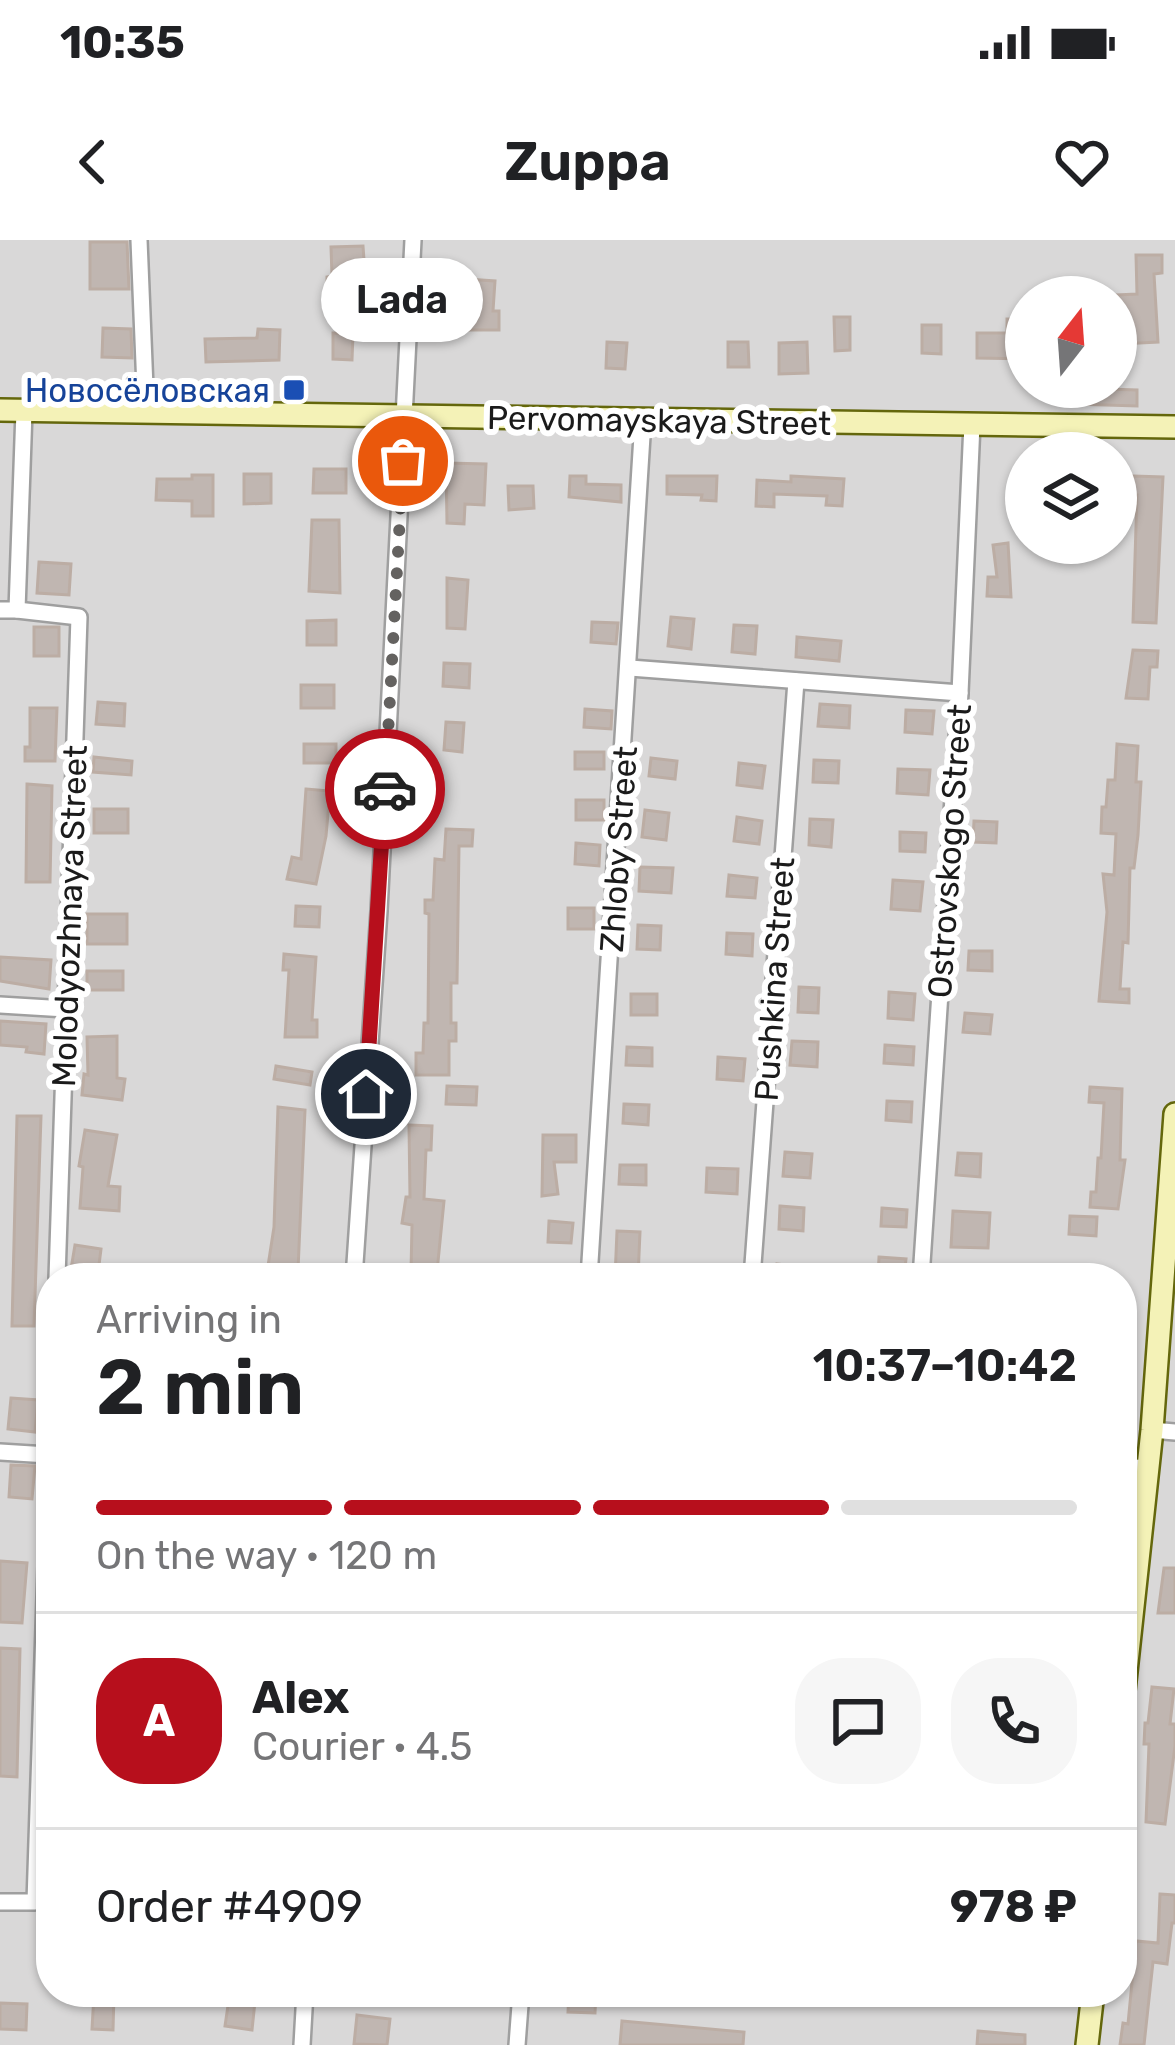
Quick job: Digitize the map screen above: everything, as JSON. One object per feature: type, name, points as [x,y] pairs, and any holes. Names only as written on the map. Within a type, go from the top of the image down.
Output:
[{"type":"main road","name":"Pervomayskaya Street","points":[[0,410],[1175,427]]},
{"type":"main road","points":[[1137,1564],[1152,1430],[1175,1114]]},
{"type":"main road","points":[[1088,2045],[1092,2007]]},
{"type":"street","points":[[139,240],[146,413]]},
{"type":"street","points":[[355,1263],[406,416],[412,240]]},
{"type":"street","points":[[9,610],[23,411]]},
{"type":"street","name":"Zhloby Street","points":[[590,1263],[643,420]]},
{"type":"street","name":"Ostrovskogo Street","points":[[922,1263],[972,424]]},
{"type":"street","name":"Molodyozhnaya Street","points":[[9,610],[79,617],[58,1263]]},
{"type":"street","points":[[630,668],[959,693]]},
{"type":"street","name":"Pushkina Street","points":[[753,1263],[796,681]]},
{"type":"street","points":[[0,1005],[66,1009]]},
{"type":"street","points":[[1152,1430],[1175,1432]]},
{"type":"street","points":[[0,1452],[36,1454]]},
{"type":"street","points":[[1137,1467],[1147,1468]]},
{"type":"street","points":[[0,1902],[35,1902],[36,1868]]},
{"type":"street","points":[[302,2045],[304,2007]]},
{"type":"street","points":[[518,2045],[520,2007]]},
{"type":"shaded area","points":[[0,240],[1175,240],[1175,2045],[0,2045]]},
{"type":"building","points":[[90,242],[127,242],[129,289],[90,289]]},
{"type":"building","points":[[363,246],[364,260],[354,261],[355,299],[327,300],[331,247]]},
{"type":"building","points":[[1136,255],[1162,255],[1162,273],[1154,274],[1158,342],[1137,343]]},
{"type":"building","points":[[466,279],[495,281],[493,311],[499,311],[499,330],[461,330]]},
{"type":"building","points":[[834,317],[850,317],[850,350],[835,351]]},
{"type":"building","points":[[922,325],[941,325],[941,354],[922,353]]},
{"type":"building","points":[[103,328],[131,329],[132,358],[102,357]]},
{"type":"building","points":[[258,329],[280,330],[279,360],[206,362],[205,339],[257,338]]},
{"type":"building","points":[[333,333],[353,334],[352,360],[333,359]]},
{"type":"building","points":[[977,333],[1005,333],[1005,359],[977,358]]},
{"type":"building","points":[[607,342],[627,343],[625,369],[606,368]]},
{"type":"building","points":[[728,342],[748,342],[749,367],[728,367]]},
{"type":"building","points":[[807,342],[808,373],[779,374],[779,343]]},
{"type":"building","points":[[446,463],[486,464],[484,505],[465,504],[464,524],[447,523]]},
{"type":"building","points":[[314,469],[346,469],[346,493],[313,493]]},
{"type":"building","points":[[244,474],[271,474],[271,503],[244,504]]},
{"type":"building","points":[[192,475],[213,475],[213,516],[192,516],[192,501],[156,500],[157,479],[192,479]]},
{"type":"building","points":[[570,476],[586,476],[586,484],[621,485],[621,502],[569,497]]},
{"type":"building","points":[[667,476],[717,476],[716,501],[701,500],[702,495],[667,494]]},
{"type":"building","points":[[791,476],[844,479],[842,506],[826,505],[827,496],[774,494],[774,507],[756,506],[757,480],[791,482]]},
{"type":"building","points":[[1137,476],[1163,477],[1156,623],[1133,622]]},
{"type":"building","points":[[508,486],[533,486],[534,508],[509,510]]},
{"type":"building","points":[[312,520],[339,520],[340,593],[309,591]]},
{"type":"building","points":[[1005,543],[1011,597],[987,596],[988,577],[997,577],[993,545]]},
{"type":"building","points":[[39,562],[71,564],[69,595],[37,593]]},
{"type":"building","points":[[447,578],[468,580],[465,629],[447,628]]},
{"type":"building","points":[[671,617],[694,619],[691,649],[668,646]]},
{"type":"building","points":[[336,620],[336,645],[307,645],[307,621]]},
{"type":"building","points":[[592,622],[618,623],[616,644],[591,642]]},
{"type":"building","points":[[734,625],[757,626],[755,654],[732,652]]},
{"type":"building","points":[[34,627],[59,627],[59,656],[34,656]]},
{"type":"building","points":[[797,637],[841,641],[839,661],[796,657]]},
{"type":"building","points":[[1133,650],[1158,651],[1157,667],[1150,667],[1148,699],[1126,698]]},
{"type":"building","points":[[444,663],[470,664],[469,688],[443,686]]},
{"type":"building","points":[[301,685],[334,685],[334,708],[301,708]]},
{"type":"building","points":[[98,702],[125,704],[124,726],[96,724]]},
{"type":"building","points":[[820,704],[850,706],[849,728],[818,726]]},
{"type":"building","points":[[30,708],[57,708],[55,761],[25,761],[25,747],[30,747]]},
{"type":"building","points":[[585,709],[612,711],[611,729],[584,727]]},
{"type":"building","points":[[906,710],[934,711],[932,734],[905,732]]},
{"type":"building","points":[[446,722],[464,723],[462,752],[444,750]]},
{"type":"building","points":[[304,744],[336,744],[336,763],[304,763]]},
{"type":"building","points":[[1117,744],[1138,746],[1136,782],[1141,782],[1120,989],[1129,989],[1129,1003],[1099,1001],[1107,912],[1103,874],[1114,875],[1116,834],[1101,833],[1102,807],[1106,807],[1108,780],[1115,780]]},
{"type":"building","points":[[575,752],[604,752],[604,769],[575,769]]},
{"type":"building","points":[[94,757],[132,761],[131,775],[93,772]]},
{"type":"building","points":[[651,758],[677,761],[675,779],[649,776]]},
{"type":"building","points":[[814,760],[839,761],[838,783],[813,782]]},
{"type":"building","points":[[739,763],[765,766],[762,788],[737,785]]},
{"type":"building","points":[[898,769],[930,770],[928,795],[897,793]]},
{"type":"building","points":[[27,784],[52,786],[50,882],[26,882]]},
{"type":"building","points":[[306,789],[330,791],[316,884],[287,879],[292,857],[301,859]]},
{"type":"building","points":[[576,800],[604,800],[604,820],[576,820]]},
{"type":"building","points":[[94,809],[128,809],[128,833],[94,833]]},
{"type":"building","points":[[645,810],[669,813],[666,840],[642,837]]},
{"type":"building","points":[[737,817],[762,821],[759,844],[734,841]]},
{"type":"building","points":[[810,819],[833,820],[831,847],[809,845]]},
{"type":"building","points":[[974,821],[997,822],[996,843],[973,842]]},
{"type":"building","points":[[446,829],[473,830],[472,846],[459,846],[457,983],[451,983],[456,1041],[449,1041],[449,1075],[416,1075],[416,1053],[423,1053],[424,1023],[428,1023],[429,914],[425,900],[433,900],[435,859],[444,860]]},
{"type":"building","points":[[900,832],[926,833],[925,852],[900,851]]},
{"type":"building","points":[[576,843],[600,845],[599,866],[575,864]]},
{"type":"building","points":[[640,867],[673,868],[671,893],[639,891]]},
{"type":"building","points":[[729,875],[757,878],[755,898],[727,896]]},
{"type":"building","points":[[893,880],[923,882],[920,911],[891,909]]},
{"type":"building","points":[[296,906],[320,907],[319,927],[295,926]]},
{"type":"building","points":[[568,908],[594,908],[594,929],[568,929]]},
{"type":"building","points":[[87,914],[127,914],[127,944],[87,944]]},
{"type":"building","points":[[638,925],[661,926],[660,950],[637,949]]},
{"type":"building","points":[[727,933],[753,934],[752,956],[726,954]]},
{"type":"building","points":[[969,951],[992,951],[992,971],[968,970]]},
{"type":"building","points":[[284,954],[316,957],[312,1020],[317,1020],[317,1037],[285,1037],[289,970],[283,970]]},
{"type":"building","points":[[0,957],[51,960],[49,989],[0,981]]},
{"type":"building","points":[[87,971],[123,971],[123,990],[87,990]]},
{"type":"building","points":[[799,987],[819,988],[818,1013],[798,1012]]},
{"type":"building","points":[[889,992],[915,994],[913,1020],[888,1018]]},
{"type":"building","points":[[631,994],[657,994],[657,1015],[631,1015]]},
{"type":"building","points":[[965,1013],[992,1015],[990,1034],[963,1032]]},
{"type":"building","points":[[0,1021],[46,1024],[44,1054],[0,1045]]},
{"type":"building","points":[[117,1036],[117,1078],[125,1079],[122,1100],[82,1095],[84,1074],[88,1075],[87,1037]]},
{"type":"building","points":[[792,1041],[818,1042],[817,1067],[790,1065]]},
{"type":"building","points":[[885,1045],[914,1047],[913,1065],[884,1063]]},
{"type":"building","points":[[627,1047],[652,1048],[652,1066],[626,1065]]},
{"type":"building","points":[[718,1057],[745,1059],[743,1081],[717,1079]]},
{"type":"building","points":[[276,1066],[312,1072],[310,1085],[274,1079]]},
{"type":"building","points":[[447,1086],[477,1087],[476,1105],[446,1104]]},
{"type":"building","points":[[1090,1087],[1122,1089],[1120,1160],[1125,1160],[1118,1209],[1090,1207],[1101,1158],[1104,1103],[1089,1102]]},
{"type":"building","points":[[887,1101],[912,1102],[911,1122],[886,1120]]},
{"type":"building","points":[[624,1104],[649,1105],[648,1125],[623,1123]]},
{"type":"building","points":[[278,1107],[305,1110],[298,1263],[268,1263]]},
{"type":"building","points":[[17,1116],[41,1116],[34,1326],[12,1326]]},
{"type":"building","points":[[409,1125],[432,1126],[424,1199],[444,1201],[438,1263],[411,1263],[412,1225],[402,1223],[406,1197],[410,1197]]},
{"type":"building","points":[[85,1130],[117,1135],[108,1186],[120,1187],[119,1211],[80,1208],[83,1167],[79,1166]]},
{"type":"building","points":[[543,1135],[576,1135],[576,1162],[554,1162],[558,1194],[542,1196]]},
{"type":"building","points":[[785,1152],[812,1154],[810,1178],[783,1176]]},
{"type":"building","points":[[958,1153],[981,1154],[980,1177],[956,1175]]},
{"type":"building","points":[[620,1165],[646,1165],[646,1185],[619,1184]]},
{"type":"building","points":[[707,1168],[738,1169],[737,1194],[706,1192]]},
{"type":"building","points":[[780,1206],[804,1208],[803,1231],[779,1229]]},
{"type":"building","points":[[882,1208],[907,1210],[906,1227],[881,1226]]},
{"type":"building","points":[[953,1211],[990,1213],[988,1248],[951,1247]]},
{"type":"building","points":[[1070,1216],[1097,1217],[1096,1236],[1069,1234]]},
{"type":"building","points":[[549,1221],[573,1223],[571,1243],[548,1242]]},
{"type":"building","points":[[617,1231],[640,1232],[639,1263],[616,1263]]},
{"type":"building","points":[[75,1245],[101,1249],[99,1263],[72,1263]]},
{"type":"building","points":[[879,1257],[906,1259],[906,1263],[879,1263]]},
{"type":"building","points":[[11,1398],[36,1400],[35,1432],[8,1429]]},
{"type":"building","points":[[11,1465],[35,1466],[32,1499],[9,1497]]},
{"type":"building","points":[[0,1561],[27,1563],[22,1623],[0,1622]]},
{"type":"building","points":[[1164,1568],[1175,1568],[1175,1613],[1158,1613]]},
{"type":"building","points":[[0,1648],[20,1649],[17,1777],[0,1776]]},
{"type":"building","points":[[1152,1687],[1174,1689],[1170,1724],[1175,1724],[1175,1746],[1165,1824],[1146,1822],[1149,1744],[1144,1744]]},
{"type":"building","points":[[1160,1894],[1175,1895],[1167,1964],[1153,1962],[1144,2045],[1120,2045],[1130,2007],[1137,2007],[1137,1941],[1158,1943]]},
{"type":"building","points":[[0,2003],[27,2004],[26,2030],[0,2029]]},
{"type":"building","points":[[93,2007],[114,2007],[113,2030],[92,2029]]},
{"type":"building","points":[[228,2007],[254,2007],[252,2030],[225,2026]]},
{"type":"building","points":[[568,2007],[595,2007],[595,2013],[568,2012]]},
{"type":"building","points":[[357,2015],[390,2019],[387,2045],[354,2044]]},
{"type":"building","points":[[622,2021],[744,2032],[743,2045],[620,2045]]},
{"type":"building","points":[[978,2031],[1025,2035],[1025,2045],[977,2045]]},
{"type":"way so far","points":[[385,789],[403,461]]},
{"type":"place","name":"Новосёловская","points":[[294,390]]},
{"type":"place","name":"Lada","points":[[403,461]]},
{"type":"route","points":[[366,1094],[385,789]]}]
